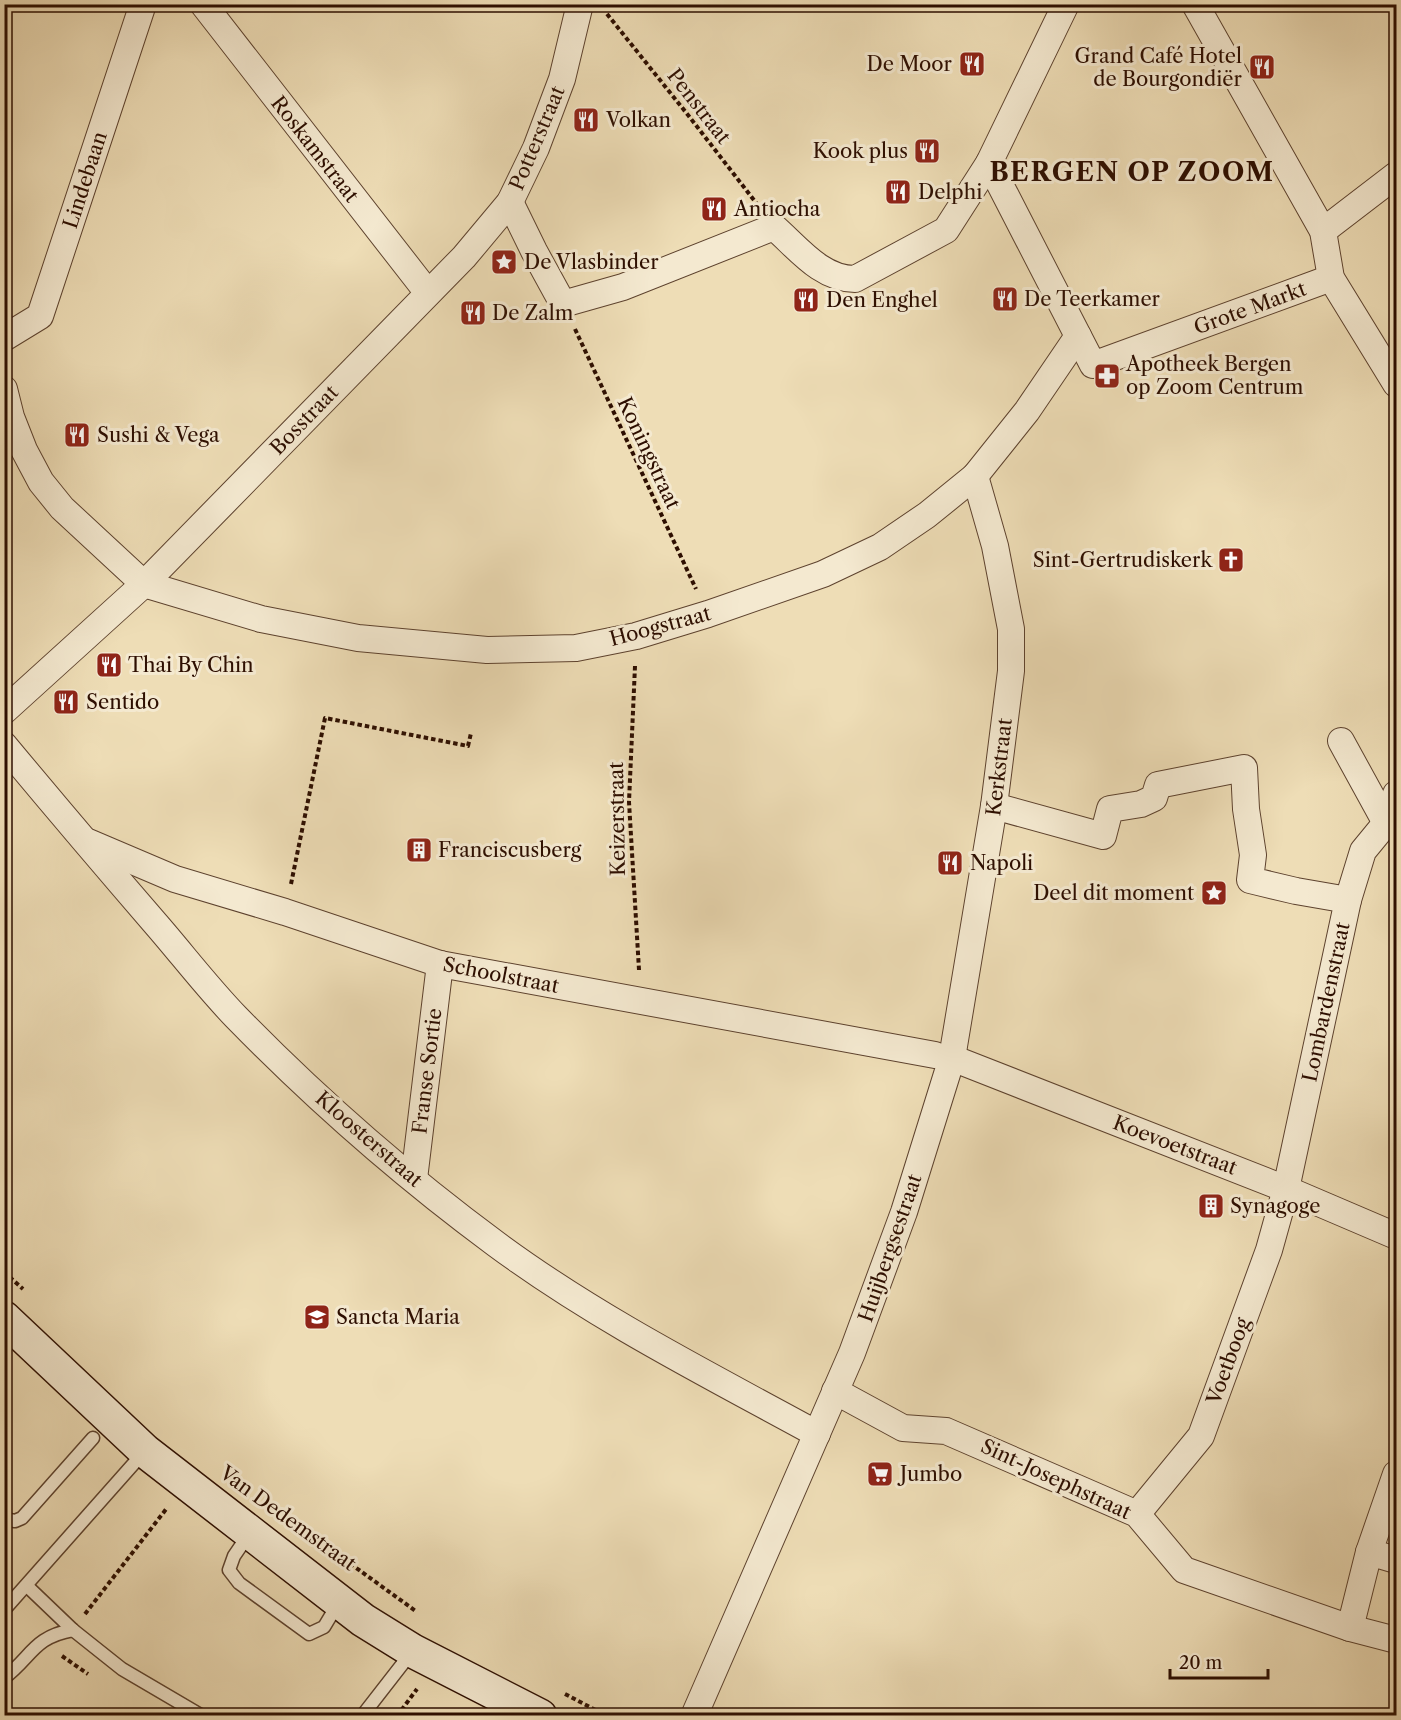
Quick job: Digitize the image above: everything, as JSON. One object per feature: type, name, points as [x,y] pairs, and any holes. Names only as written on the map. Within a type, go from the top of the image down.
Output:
[{"type":"street","name":"Lindebaan","points":[[4,338],[40,316],[143,4]]},
{"type":"street","name":"Roskamstraat","points":[[203,4],[428,293]]},
{"type":"street","name":"Potterstraat","points":[[464,257],[510,202],[536,148],[561,79],[580,4]]},
{"type":"street","points":[[510,202],[563,304],[623,287],[774,227],[823,271],[846,279],[855,279],[946,230],[989,163],[1066,4]]},
{"type":"street","name":"Grote Markt","points":[[989,163],[1093,365],[1331,278],[1323,231],[1195,4]]},
{"type":"street","points":[[1323,231],[1396,175]]},
{"type":"street","name":"Bosstraat","points":[[4,711],[144,584],[464,257]]},
{"type":"street","points":[[1331,278],[1396,384]]},
{"type":"street","name":"Hoogstraat","points":[[144,584],[261,619],[358,638],[487,650],[576,648],[636,636],[823,574],[880,547],[927,515],[975,476],[1027,411],[1078,336]]},
{"type":"street","points":[[4,389],[11,417],[24,450],[41,482],[62,508],[144,584]]},
{"type":"street","name":"Kerkstraat","points":[[944,1056],[994,806],[1011,671],[1011,629],[995,546],[975,476]]},
{"type":"street","points":[[1341,741],[1391,821]]},
{"type":"street","name":"Kloosterstraat","points":[[4,745],[235,1016],[336,1112],[414,1179],[498,1245],[584,1303],[672,1355],[817,1434]]},
{"type":"street","points":[[994,806],[1103,836],[1110,808],[1148,801],[1154,798],[1158,785],[1244,768],[1246,809],[1253,855],[1250,880],[1348,900]]},
{"type":"street","points":[[1391,821],[1396,794]]},
{"type":"street","name":"Lombardenstraat","points":[[1286,1189],[1348,900],[1363,851],[1391,821]]},
{"type":"street","name":"Schoolstraat","points":[[82,839],[175,879],[285,912],[440,964],[944,1056]]},
{"type":"street","name":"Franse Sortie","points":[[414,1179],[440,964]]},
{"type":"street","name":"Koevoetstraat","points":[[944,1056],[1286,1189],[1396,1236]]},
{"type":"street","name":"Huijbergsestraat","points":[[694,1716],[852,1353],[904,1212],[944,1056]]},
{"type":"street","name":"Voetboog","points":[[1137,1514],[1201,1436],[1269,1250],[1286,1189]]},
{"type":"street","name":"Van Dedemstraat","points":[[4,1318],[145,1451],[363,1620],[413,1651],[548,1702]]},
{"type":"street","name":"Sint-Josephstraat","points":[[835,1391],[903,1428],[946,1431],[963,1437],[1137,1514],[1184,1570],[1350,1629],[1396,1640]]},
{"type":"street","points":[[1350,1629],[1369,1552],[1396,1474]]},
{"type":"street","points":[[1369,1552],[1396,1560]]},
{"type":"lane","points":[[4,1519],[15,1521],[22,1518],[93,1438]]},
{"type":"lane","points":[[4,1610],[145,1451]]},
{"type":"lane","name":"Van Dedemstraat","points":[[250,1533],[234,1556],[230,1570],[239,1583],[309,1634],[324,1627],[339,1602]]},
{"type":"lane","points":[[27,1586],[73,1630],[122,1669],[202,1716]]},
{"type":"lane","points":[[4,1678],[37,1644],[48,1636],[73,1630]]},
{"type":"lane","points":[[362,1716],[413,1651]]},
{"type":"path","name":"Penstraat","points":[[606,14],[688,115],[774,227]]},
{"type":"path","name":"Koningstraat","points":[[563,304],[708,614]]},
{"type":"path","name":"Keizerstraat","points":[[636,636],[629,802],[641,1001]]},
{"type":"path","points":[[285,912],[325,718],[468,746],[471,733]]},
{"type":"path","points":[[4,1272],[30,1295]]},
{"type":"path","points":[[73,1630],[184,1483]]},
{"type":"path","name":"Van Dedemstraat","points":[[322,1543],[425,1617]]},
{"type":"path","points":[[37,1644],[43,1643],[48,1646],[94,1679]]},
{"type":"path","points":[[397,1716],[419,1686]]},
{"type":"path","points":[[548,1702],[607,1716]]},
{"type":"place","name":"De Moor","points":[[972,64]]},
{"type":"place","name":"Grand Café Hotel de Bourgondiër","points":[[1262,67]]},
{"type":"place","name":"Volkan","points":[[586,120]]},
{"type":"place","name":"Kook plus","points":[[927,151]]},
{"type":"place","name":"Delphi","points":[[898,192]]},
{"type":"place","name":"Antiocha","points":[[714,209]]},
{"type":"place","name":"De Vlasbinder","points":[[504,262]]},
{"type":"place","name":"De Teerkamer","points":[[1005,299]]},
{"type":"place","name":"Den Enghel","points":[[806,300]]},
{"type":"place","name":"De Zalm","points":[[473,313]]},
{"type":"place","name":"Apotheek Bergen op Zoom Centrum","points":[[1107,376]]},
{"type":"place","name":"Sushi & Vega","points":[[77,435]]},
{"type":"place","name":"Sint-Gertrudiskerk","points":[[1231,560]]},
{"type":"place","name":"Thai By Chin","points":[[109,665]]},
{"type":"place","name":"Sentido","points":[[66,702]]},
{"type":"place","name":"Franciscusberg","points":[[419,850]]},
{"type":"place","name":"Napoli","points":[[950,863]]},
{"type":"place","name":"Deel dit moment","points":[[1214,893]]},
{"type":"place","name":"Synagoge","points":[[1211,1206]]},
{"type":"place","name":"Sancta Maria","points":[[317,1317]]},
{"type":"place","name":"Jumbo","points":[[880,1474]]},
{"type":"district","name":"BERGEN OP ZOOM","points":[[1132,172]]}]
